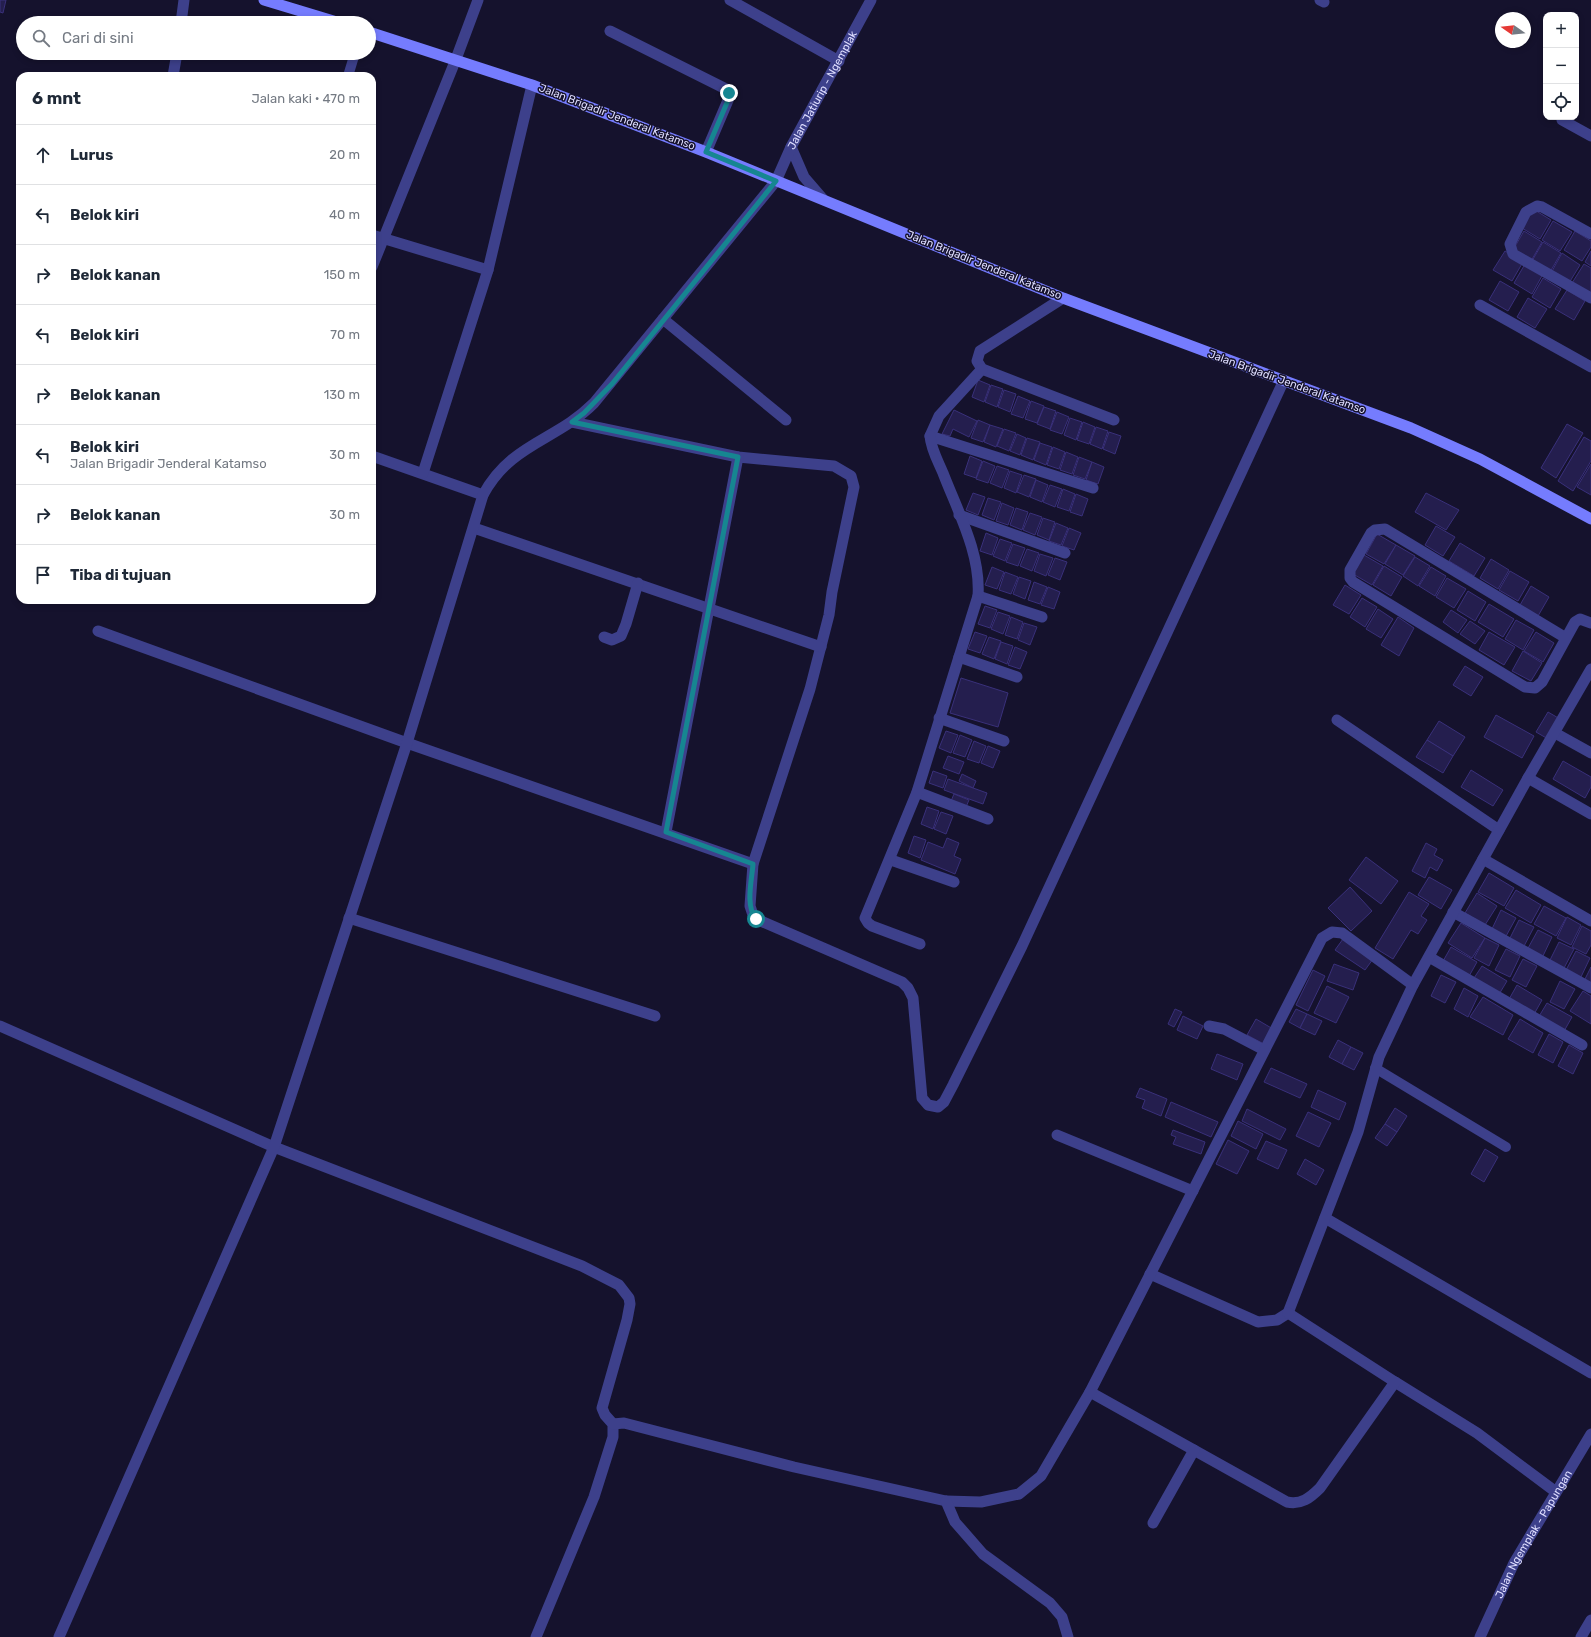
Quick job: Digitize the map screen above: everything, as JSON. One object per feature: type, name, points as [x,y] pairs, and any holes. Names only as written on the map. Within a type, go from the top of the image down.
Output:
[{"type":"main road","points":[[264,0],[317,16]]},
{"type":"main road","name":"Jalan Brigadir Jenderal Katamso","points":[[376,34],[532,85],[706,152],[1063,298],[1284,380],[1450,445],[1508,473],[1591,519]]},
{"type":"street","points":[[182,16],[184,0]]},
{"type":"street","points":[[478,0],[456,59],[377,237],[488,270]]},
{"type":"street","points":[[730,0],[838,61]]},
{"type":"street","name":"Jalan Jatiurip - Ngemplak","points":[[59,1637],[274,1147],[407,743],[483,495],[499,471],[516,455],[572,422],[584,413],[612,384],[776,181],[791,147],[871,0]]},
{"type":"street","points":[[610,31],[726,89],[729,93],[729,98],[706,152]]},
{"type":"street","points":[[175,72],[176,60]]},
{"type":"street","points":[[423,473],[488,270],[532,85]]},
{"type":"street","points":[[1562,120],[1591,136]]},
{"type":"street","points":[[791,147],[804,177],[823,199]]},
{"type":"street","points":[[1591,234],[1542,207],[1537,206],[1526,212],[1510,244],[1513,254],[1591,298]]},
{"type":"street","points":[[1063,298],[980,351],[977,361],[982,368],[1114,420]]},
{"type":"street","points":[[1480,305],[1591,367]]},
{"type":"street","points":[[663,319],[786,420]]},
{"type":"street","points":[[920,944],[872,926],[865,918],[891,860],[917,792],[978,596],[979,580],[977,568],[930,436],[939,416],[982,368]]},
{"type":"street","points":[[572,422],[738,457],[797,464],[825,464],[843,470],[851,476],[854,487],[821,647],[810,689],[753,864],[750,906],[756,919],[902,982],[908,988],[913,998],[922,1098],[924,1102],[932,1107],[938,1107],[944,1102],[1022,946],[1284,380]]},
{"type":"street","points":[[930,436],[1093,488]]},
{"type":"street","points":[[376,457],[483,495]]},
{"type":"street","points":[[666,832],[738,457]]},
{"type":"street","points":[[959,515],[1065,553]]},
{"type":"street","points":[[474,528],[710,607],[821,647]]},
{"type":"street","points":[[1566,638],[1385,529],[1375,530],[1371,533],[1350,570],[1350,578],[1353,582],[1525,687],[1535,688],[1539,686],[1566,638],[1575,622],[1580,619],[1591,623]]},
{"type":"street","points":[[604,637],[612,640],[620,636],[626,624],[638,583]]},
{"type":"street","points":[[978,596],[1042,617]]},
{"type":"street","points":[[98,631],[407,743],[666,832],[753,864]]},
{"type":"street","points":[[959,657],[1017,677]]},
{"type":"street","points":[[1150,1274],[1258,1322],[1277,1320],[1288,1312],[1358,1132],[1379,1056],[1413,986],[1453,912],[1591,669]]},
{"type":"street","points":[[939,718],[1004,741]]},
{"type":"street","points":[[1337,720],[1499,830]]},
{"type":"street","points":[[1554,733],[1591,753]]},
{"type":"street","points":[[1528,778],[1591,814]]},
{"type":"street","points":[[917,792],[988,818]]},
{"type":"street","points":[[1483,859],[1591,921]]},
{"type":"street","points":[[891,860],[954,882]]},
{"type":"street","points":[[1453,912],[1591,988]]},
{"type":"street","points":[[349,918],[655,1016]]},
{"type":"street","points":[[609,1419],[794,1467],[946,1501],[981,1502],[1019,1494],[1041,1476],[1090,1392],[1322,938],[1332,932],[1342,933],[1413,986]]},
{"type":"street","points":[[1429,957],[1582,1045]]},
{"type":"street","points":[[0,1026],[274,1147],[582,1266],[619,1285],[629,1298],[630,1304],[627,1320],[602,1403],[602,1408],[609,1419],[613,1437],[594,1497],[536,1637]]},
{"type":"street","points":[[1209,1026],[1224,1030],[1264,1050]]},
{"type":"street","points":[[1057,1135],[1193,1190]]},
{"type":"street","points":[[1325,1218],[1591,1373]]},
{"type":"street","points":[[1288,1312],[1395,1382],[1477,1433],[1556,1492]]},
{"type":"street","points":[[1090,1392],[1287,1502],[1297,1503],[1313,1495],[1320,1488],[1395,1382]]},
{"type":"street","name":"Jalan Ngemplak - Papungan","points":[[1480,1637],[1514,1563],[1591,1434]]},
{"type":"street","points":[[1153,1523],[1194,1450]]},
{"type":"street","points":[[946,1501],[955,1522],[983,1554],[1050,1603],[1062,1617],[1068,1637]]},
{"type":"street","points":[[1581,1637],[1591,1620]]},
{"type":"lane","points":[[349,72],[353,60]]},
{"type":"lane","points":[[1375,1068],[1506,1147]]},
{"type":"building","points":[[0,0],[6,0],[3,13],[0,12]]},
{"type":"building","points":[[1533,209],[1551,220],[1540,239],[1522,228]]},
{"type":"building","points":[[1553,221],[1572,232],[1560,251],[1542,240]]},
{"type":"building","points":[[1524,231],[1542,242],[1531,261],[1513,250]]},
{"type":"building","points":[[1575,231],[1591,241],[1591,247],[1582,261],[1564,250]]},
{"type":"building","points":[[1543,242],[1561,253],[1550,272],[1532,261]]},
{"type":"building","points":[[1505,251],[1523,262],[1512,281],[1493,270]]},
{"type":"building","points":[[1591,251],[1591,266],[1585,262]]},
{"type":"building","points":[[1562,253],[1580,265],[1569,283],[1551,273]]},
{"type":"building","points":[[1525,264],[1543,274],[1532,294],[1514,283]]},
{"type":"building","points":[[1584,264],[1591,268],[1591,294],[1572,283]]},
{"type":"building","points":[[1543,278],[1561,289],[1550,308],[1532,297]]},
{"type":"building","points":[[1500,281],[1519,292],[1508,311],[1489,300]]},
{"type":"building","points":[[1567,290],[1585,301],[1574,320],[1555,309]]},
{"type":"building","points":[[1528,298],[1547,309],[1535,328],[1517,317]]},
{"type":"building","points":[[978,380],[990,385],[984,402],[972,397]]},
{"type":"building","points":[[991,385],[1003,389],[997,407],[985,402]]},
{"type":"building","points":[[1004,390],[1016,394],[1010,412],[998,407]]},
{"type":"building","points":[[1018,396],[1030,401],[1023,418],[1011,414]]},
{"type":"building","points":[[1031,401],[1044,406],[1037,423],[1025,419]]},
{"type":"building","points":[[1044,407],[1056,411],[1050,429],[1037,424]]},
{"type":"building","points":[[954,410],[977,421],[969,437],[953,429],[950,436],[942,434]]},
{"type":"building","points":[[1057,412],[1069,417],[1062,434],[1050,430]]},
{"type":"building","points":[[1070,418],[1082,422],[1076,440],[1064,435]]},
{"type":"building","points":[[978,420],[990,425],[983,442],[971,438]]},
{"type":"building","points":[[1083,422],[1095,427],[1089,444],[1077,440]]},
{"type":"building","points":[[1567,424],[1583,433],[1556,478],[1541,468]]},
{"type":"building","points":[[990,425],[1003,429],[996,447],[984,442]]},
{"type":"building","points":[[1096,427],[1108,431],[1102,449],[1090,444]]},
{"type":"building","points":[[1004,429],[1016,433],[1009,451],[997,446]]},
{"type":"building","points":[[1109,432],[1121,436],[1115,454],[1103,449]]},
{"type":"building","points":[[1017,434],[1026,438],[1020,455],[1010,451]]},
{"type":"building","points":[[1584,437],[1591,441],[1591,461],[1573,491],[1558,481]]},
{"type":"building","points":[[1027,438],[1040,442],[1033,460],[1021,455]]},
{"type":"building","points":[[1040,443],[1052,447],[1046,465],[1034,460]]},
{"type":"building","points":[[1053,447],[1065,452],[1059,469],[1047,465]]},
{"type":"building","points":[[1066,452],[1078,457],[1072,474],[1060,470]]},
{"type":"building","points":[[970,456],[982,461],[976,478],[964,474]]},
{"type":"building","points":[[1079,457],[1092,462],[1085,479],[1073,475]]},
{"type":"building","points":[[983,461],[995,466],[988,483],[976,479]]},
{"type":"building","points":[[1092,462],[1104,467],[1098,484],[1086,480]]},
{"type":"building","points":[[1591,464],[1591,495],[1577,487]]},
{"type":"building","points":[[997,466],[1009,470],[1002,488],[990,483]]},
{"type":"building","points":[[1010,471],[1022,475],[1016,493],[1004,488]]},
{"type":"building","points":[[1024,475],[1036,479],[1029,497],[1017,492]]},
{"type":"building","points":[[1036,480],[1048,485],[1042,502],[1030,497]]},
{"type":"building","points":[[1050,485],[1062,489],[1055,507],[1043,502]]},
{"type":"building","points":[[1063,489],[1075,494],[1069,511],[1057,507]]},
{"type":"building","points":[[973,493],[985,497],[978,515],[966,510]]},
{"type":"building","points":[[1426,493],[1459,510],[1446,530],[1415,512]]},
{"type":"building","points":[[1076,494],[1088,499],[1082,516],[1070,512]]},
{"type":"building","points":[[988,498],[1001,502],[994,520],[982,515]]},
{"type":"building","points":[[1002,503],[1014,508],[1008,525],[996,521]]},
{"type":"building","points":[[1016,508],[1028,512],[1022,530],[1010,525]]},
{"type":"building","points":[[1030,513],[1042,517],[1035,535],[1023,530]]},
{"type":"building","points":[[1043,518],[1055,522],[1049,540],[1037,535]]},
{"type":"building","points":[[1056,523],[1068,528],[1061,545],[1049,541]]},
{"type":"building","points":[[1436,526],[1455,537],[1443,556],[1425,545]]},
{"type":"building","points":[[1069,528],[1081,533],[1074,550],[1062,546]]},
{"type":"building","points":[[986,533],[998,538],[992,555],[980,551]]},
{"type":"building","points":[[1377,534],[1396,545],[1384,564],[1366,554]]},
{"type":"building","points":[[1000,539],[1012,543],[1005,561],[993,556]]},
{"type":"building","points":[[1460,543],[1485,558],[1474,576],[1449,561]]},
{"type":"building","points":[[1013,544],[1025,548],[1018,566],[1006,562]]},
{"type":"building","points":[[1396,545],[1415,556],[1403,575],[1385,564]]},
{"type":"building","points":[[1027,549],[1039,553],[1032,571],[1020,566]]},
{"type":"building","points":[[1040,554],[1053,558],[1046,576],[1034,571]]},
{"type":"building","points":[[1364,555],[1383,566],[1372,585],[1353,574]]},
{"type":"building","points":[[1415,557],[1430,566],[1418,586],[1403,576]]},
{"type":"building","points":[[1055,558],[1067,562],[1060,580],[1048,575]]},
{"type":"building","points":[[1491,559],[1509,570],[1498,589],[1480,578]]},
{"type":"building","points":[[1384,566],[1402,577],[1391,596],[1373,585]]},
{"type":"building","points":[[992,567],[1004,572],[997,589],[985,585]]},
{"type":"building","points":[[1431,567],[1446,576],[1435,596],[1419,586]]},
{"type":"building","points":[[1510,571],[1529,582],[1518,601],[1499,590]]},
{"type":"building","points":[[1005,572],[1018,577],[1011,594],[999,590]]},
{"type":"building","points":[[1019,577],[1031,581],[1025,599],[1013,594]]},
{"type":"building","points":[[1447,578],[1466,589],[1454,608],[1436,597]]},
{"type":"building","points":[[1034,582],[1047,587],[1040,604],[1028,600]]},
{"type":"building","points":[[1345,585],[1361,595],[1349,614],[1333,605]]},
{"type":"building","points":[[1531,586],[1549,597],[1538,616],[1520,605]]},
{"type":"building","points":[[1048,587],[1060,592],[1054,609],[1041,605]]},
{"type":"building","points":[[1468,591],[1486,602],[1475,621],[1457,610]]},
{"type":"building","points":[[1362,598],[1377,607],[1365,627],[1350,617]]},
{"type":"building","points":[[1489,604],[1514,619],[1503,637],[1478,622]]},
{"type":"building","points":[[985,606],[997,610],[990,628],[978,624]]},
{"type":"building","points":[[1378,609],[1393,619],[1381,638],[1366,629]]},
{"type":"building","points":[[1451,610],[1467,620],[1458,633],[1443,622]]},
{"type":"building","points":[[998,612],[1010,616],[1003,634],[991,629]]},
{"type":"building","points":[[1011,617],[1023,622],[1017,639],[1005,635]]},
{"type":"building","points":[[1398,617],[1414,628],[1399,656],[1381,645]]},
{"type":"building","points":[[1516,620],[1534,630],[1523,650],[1505,639]]},
{"type":"building","points":[[1470,621],[1485,631],[1475,644],[1460,634]]},
{"type":"building","points":[[1024,623],[1037,627],[1030,645],[1018,640]]},
{"type":"building","points":[[975,632],[987,636],[980,653],[968,649]]},
{"type":"building","points":[[1489,632],[1515,647],[1504,665],[1479,650]]},
{"type":"building","points":[[1536,632],[1554,643],[1543,662],[1524,651]]},
{"type":"building","points":[[989,637],[1001,641],[994,659],[982,654]]},
{"type":"building","points":[[1001,642],[1013,646],[1007,664],[995,659]]},
{"type":"building","points":[[1015,647],[1027,652],[1020,669],[1008,665]]},
{"type":"building","points":[[1523,651],[1542,663],[1531,681],[1512,671]]},
{"type":"building","points":[[1465,666],[1483,677],[1471,696],[1453,685]]},
{"type":"building","points":[[961,678],[1008,693],[998,727],[950,713]]},
{"type":"building","points":[[1548,712],[1560,719],[1548,739],[1536,732]]},
{"type":"building","points":[[1496,715],[1534,736],[1522,758],[1484,737]]},
{"type":"building","points":[[1439,721],[1465,737],[1453,756],[1427,740]]},
{"type":"building","points":[[946,731],[958,735],[951,753],[939,748]]},
{"type":"building","points":[[960,735],[972,740],[965,757],[953,753]]},
{"type":"building","points":[[1427,740],[1453,756],[1443,773],[1416,757]]},
{"type":"building","points":[[974,741],[986,746],[979,763],[967,759]]},
{"type":"building","points":[[988,746],[1000,751],[993,768],[981,763]]},
{"type":"building","points":[[948,756],[964,762],[959,774],[943,768]]},
{"type":"building","points":[[1563,761],[1591,777],[1591,787],[1585,798],[1553,779]]},
{"type":"building","points":[[1471,770],[1503,790],[1493,806],[1461,787]]},
{"type":"building","points":[[933,771],[947,776],[943,788],[929,783]]},
{"type":"building","points":[[962,774],[976,781],[973,788],[959,781]]},
{"type":"building","points":[[948,779],[987,793],[983,804],[944,790]]},
{"type":"building","points":[[954,794],[969,800],[966,807],[951,801]]},
{"type":"building","points":[[927,807],[939,811],[933,829],[921,824]]},
{"type":"building","points":[[941,812],[953,816],[946,834],[934,829]]},
{"type":"building","points":[[914,836],[926,840],[920,858],[908,853]]},
{"type":"building","points":[[947,838],[959,843],[954,856],[961,859],[955,874],[921,860],[928,842],[943,848]]},
{"type":"building","points":[[1426,843],[1437,849],[1434,855],[1443,860],[1437,871],[1430,867],[1425,878],[1412,871]]},
{"type":"building","points":[[1366,857],[1398,881],[1381,904],[1349,880]]},
{"type":"building","points":[[1489,873],[1514,888],[1504,906],[1478,892]]},
{"type":"building","points":[[1429,877],[1452,890],[1441,909],[1418,895]]},
{"type":"building","points":[[1350,887],[1372,911],[1351,931],[1328,908]]},
{"type":"building","points":[[1516,890],[1541,905],[1531,923],[1505,908]]},
{"type":"building","points":[[1409,892],[1429,904],[1421,916],[1427,920],[1418,934],[1411,930],[1393,959],[1375,948]]},
{"type":"building","points":[[1477,893],[1497,906],[1485,925],[1465,913]]},
{"type":"building","points":[[1544,906],[1566,918],[1556,936],[1534,924]]},
{"type":"building","points":[[1501,910],[1516,918],[1505,938],[1491,931]]},
{"type":"building","points":[[1567,917],[1581,925],[1571,945],[1557,938]]},
{"type":"building","points":[[1519,920],[1534,927],[1523,948],[1509,940]]},
{"type":"building","points":[[1461,923],[1485,938],[1472,958],[1448,943]]},
{"type":"building","points":[[1582,926],[1591,931],[1591,945],[1586,954],[1572,947]]},
{"type":"building","points":[[1538,930],[1552,937],[1542,958],[1527,950]]},
{"type":"building","points":[[1485,938],[1499,945],[1489,966],[1474,958]]},
{"type":"building","points":[[1343,939],[1373,959],[1365,970],[1335,950]]},
{"type":"building","points":[[1559,942],[1574,949],[1563,970],[1549,962]]},
{"type":"building","points":[[1451,947],[1477,962],[1468,978],[1442,963]]},
{"type":"building","points":[[1506,949],[1520,956],[1510,977],[1495,970]]},
{"type":"building","points":[[1576,951],[1590,958],[1580,979],[1565,972]]},
{"type":"building","points":[[1523,959],[1537,966],[1526,987],[1512,980]]},
{"type":"building","points":[[1334,964],[1359,973],[1353,990],[1327,981]]},
{"type":"building","points":[[1482,966],[1507,981],[1498,996],[1472,981]]},
{"type":"building","points":[[1591,967],[1591,985],[1584,981]]},
{"type":"building","points":[[1313,970],[1325,976],[1308,1011],[1296,1005]]},
{"type":"building","points":[[1441,975],[1456,982],[1445,1003],[1431,996]]},
{"type":"building","points":[[1560,981],[1575,989],[1564,1009],[1550,1002]]},
{"type":"building","points":[[1517,985],[1542,1000],[1533,1016],[1508,1001]]},
{"type":"building","points":[[1327,986],[1349,997],[1336,1023],[1314,1013]]},
{"type":"building","points":[[1464,988],[1478,996],[1468,1017],[1454,1009]]},
{"type":"building","points":[[1583,991],[1591,996],[1591,1024],[1570,1011]]},
{"type":"building","points":[[1483,997],[1513,1015],[1503,1035],[1470,1017]]},
{"type":"building","points":[[1547,1003],[1572,1017],[1563,1033],[1538,1018]]},
{"type":"building","points":[[1175,1009],[1182,1012],[1174,1027],[1168,1024]]},
{"type":"building","points":[[1296,1009],[1307,1014],[1300,1028],[1289,1022]]},
{"type":"building","points":[[1307,1014],[1322,1021],[1315,1035],[1300,1028]]},
{"type":"building","points":[[1183,1016],[1203,1026],[1197,1039],[1177,1030]]},
{"type":"building","points":[[1256,1019],[1273,1029],[1264,1044],[1247,1035]]},
{"type":"building","points":[[1520,1019],[1543,1033],[1533,1053],[1508,1039]]},
{"type":"building","points":[[1549,1034],[1563,1042],[1553,1063],[1538,1055]]},
{"type":"building","points":[[1338,1040],[1351,1047],[1342,1064],[1329,1057]]},
{"type":"building","points":[[1569,1045],[1583,1053],[1573,1074],[1558,1066]]},
{"type":"building","points":[[1351,1047],[1363,1053],[1354,1070],[1342,1064]]},
{"type":"building","points":[[1217,1054],[1243,1064],[1237,1080],[1211,1069]]},
{"type":"building","points":[[1271,1068],[1307,1084],[1300,1098],[1264,1082]]},
{"type":"building","points":[[1140,1088],[1167,1099],[1161,1116],[1142,1108],[1145,1100],[1136,1097]]},
{"type":"building","points":[[1318,1090],[1346,1103],[1339,1120],[1311,1107]]},
{"type":"building","points":[[1171,1102],[1218,1122],[1211,1137],[1165,1117]]},
{"type":"building","points":[[1395,1108],[1407,1116],[1397,1132],[1385,1124]]},
{"type":"building","points":[[1247,1109],[1286,1129],[1280,1140],[1242,1121]]},
{"type":"building","points":[[1308,1112],[1331,1123],[1319,1147],[1296,1136]]},
{"type":"building","points":[[1238,1121],[1263,1134],[1256,1149],[1231,1136]]},
{"type":"building","points":[[1385,1124],[1397,1132],[1387,1146],[1375,1138]]},
{"type":"building","points":[[1173,1130],[1205,1142],[1201,1154],[1173,1144],[1176,1137],[1171,1135]]},
{"type":"building","points":[[1228,1140],[1249,1151],[1237,1174],[1216,1164]]},
{"type":"building","points":[[1266,1141],[1287,1150],[1278,1169],[1257,1159]]},
{"type":"building","points":[[1485,1149],[1498,1157],[1484,1182],[1471,1174]]},
{"type":"building","points":[[1305,1159],[1324,1170],[1316,1185],[1297,1174]]},
{"type":"route","points":[[729,93],[729,98],[706,152],[776,181],[612,384],[584,413],[572,422],[738,457],[666,832],[753,864],[750,906],[756,919]]}]
